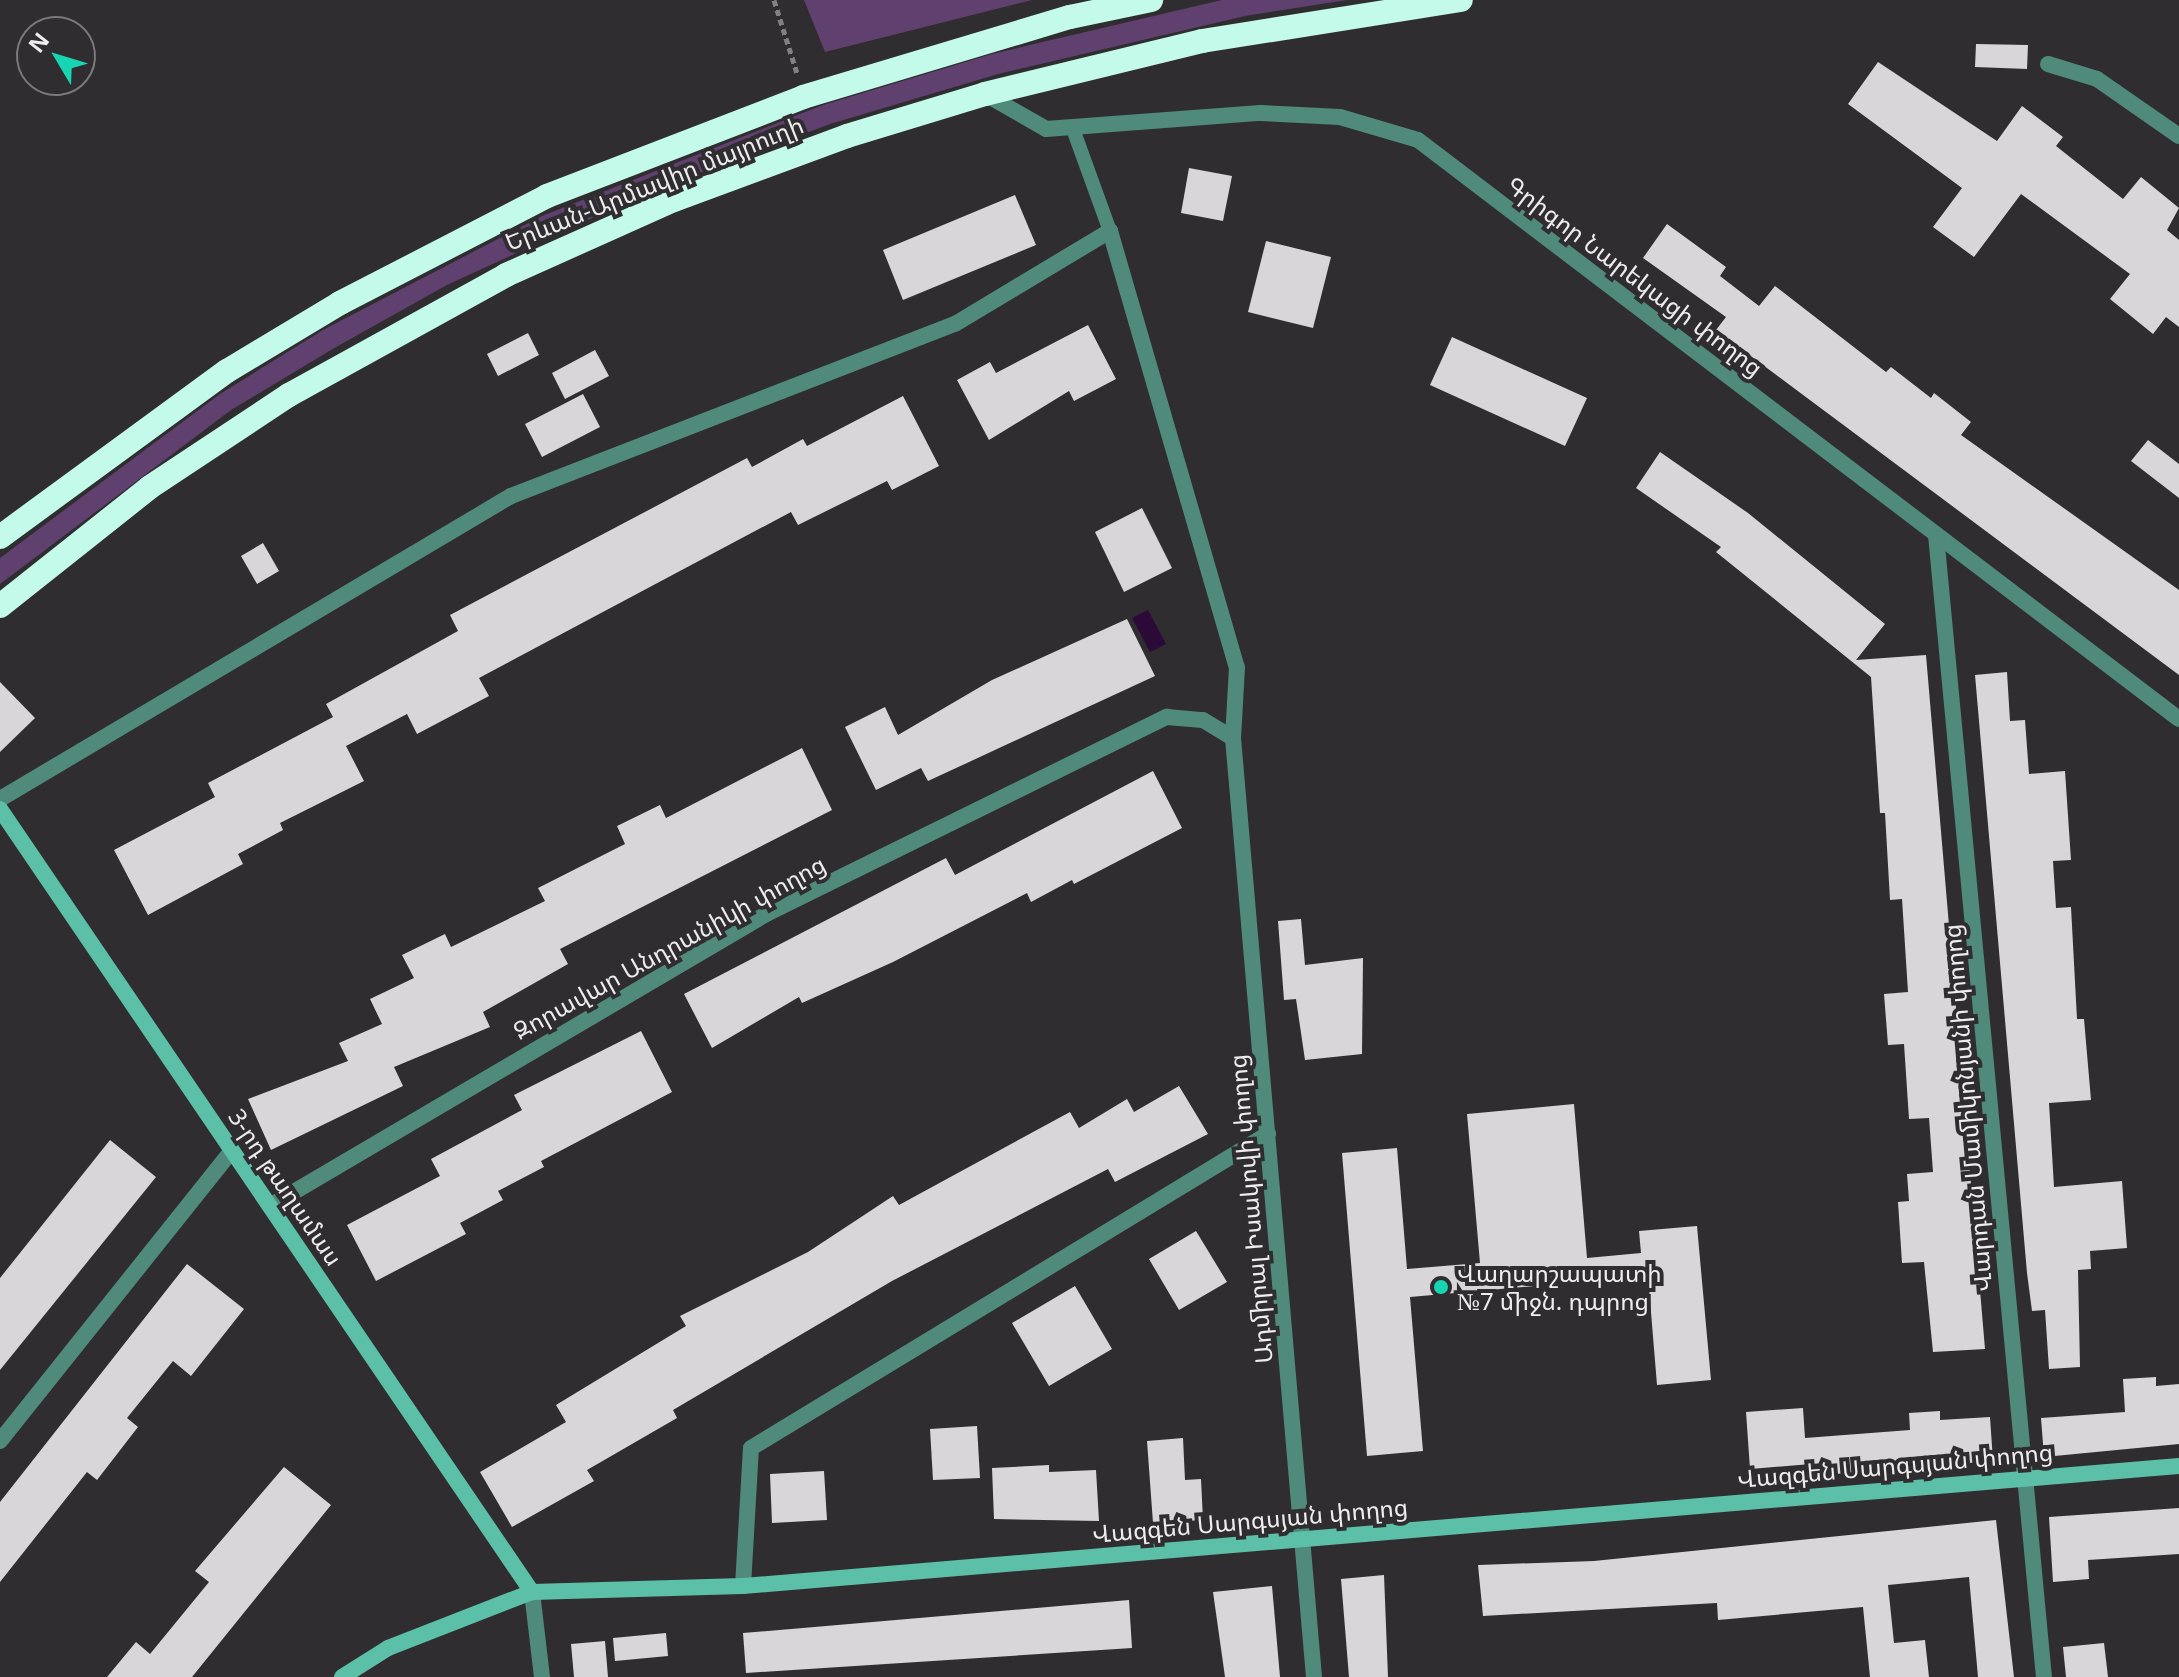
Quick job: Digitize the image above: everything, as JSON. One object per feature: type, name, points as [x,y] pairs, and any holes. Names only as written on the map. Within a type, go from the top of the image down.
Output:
[{"type":"highway","name":"Երևան-Արմավիր մայրուղի","points":[[0,537],[227,371],[353,296],[547,196],[803,97],[1070,17],[1151,0]]},
{"type":"highway","name":"Երևան-Արմավիր մայրուղի","points":[[0,606],[110,516],[289,395],[506,275],[762,165],[985,94],[1202,41],[1461,0]]},
{"type":"highway","points":[[0,526],[32,511]]},
{"type":"highway","points":[[0,627],[110,516]]},
{"type":"street","points":[[2048,64],[2097,79],[2179,136]]},
{"type":"street","name":"Գրիգոր Նարեկացի փողոց","points":[[985,94],[1046,129],[1260,113],[1340,117],[1418,140],[2179,719]]},
{"type":"street","points":[[0,799],[511,496],[955,324],[1110,231]]},
{"type":"street","name":"Ադմիրալ Իսակովի փողոց","points":[[1110,231],[1237,667],[1233,738],[1314,1677]]},
{"type":"street","name":"Վարդան Մամիկոնյանի փողոց","points":[[1936,535],[2044,1677]]},
{"type":"street","name":"Զորավար Անդրանիկի փողոց","points":[[270,1206],[768,913],[1167,717],[1203,720],[1233,738]]},
{"type":"street","name":"3-րդ թաղամաս","points":[[0,809],[532,1592]]},
{"type":"street","points":[[743,1586],[751,1448],[1268,1134]]},
{"type":"street","points":[[0,1441],[232,1150]]},
{"type":"street","name":"Վազգեն Սարգսյան փողոց","points":[[342,1677],[388,1648],[532,1592],[743,1586],[2179,1466]]},
{"type":"street","points":[[532,1592],[542,1677]]},
{"type":"lane","points":[[1073,129],[1110,231]]},
{"type":"path","points":[[774,0],[803,97]]},
{"type":"shaded area","points":[[804,0],[1032,0],[825,52]]},
{"type":"shaded area","points":[[1222,0],[1347,0],[1245,16],[998,74],[830,124],[644,194],[447,285],[231,410],[0,584],[0,558],[220,394],[323,330],[542,216],[823,105],[992,54]]},
{"type":"shaded area","points":[[1148,610],[1166,644],[1150,652],[1132,618]]},
{"type":"building","points":[[1976,44],[2028,45],[2027,69],[1975,67]]},
{"type":"building","points":[[1878,62],[1997,141],[2022,106],[2063,137],[2056,146],[2123,199],[2141,177],[2179,208],[2167,230],[2179,240],[2179,327],[2166,317],[2153,334],[2110,299],[2130,274],[2021,194],[1974,257],[1933,227],[1962,188],[1848,104]]},
{"type":"building","points":[[1189,168],[1232,176],[1223,221],[1181,213]]},
{"type":"building","points":[[1015,195],[1036,245],[903,300],[883,250]]},
{"type":"building","points":[[1667,224],[1726,267],[1720,276],[1759,306],[1775,286],[1886,372],[1891,367],[1931,398],[1934,393],[1971,422],[1961,435],[2179,590],[2179,675],[1716,330],[1726,317],[1643,258]]},
{"type":"building","points":[[1266,241],[1331,257],[1313,328],[1248,312]]},
{"type":"building","points":[[1088,325],[1116,379],[1074,401],[1069,391],[989,440],[957,380],[990,362],[996,373]]},
{"type":"building","points":[[528,333],[539,355],[498,376],[487,354]]},
{"type":"building","points":[[1452,337],[1587,398],[1565,446],[1430,385]]},
{"type":"building","points":[[595,350],[609,376],[565,399],[552,373]]},
{"type":"building","points":[[583,394],[600,427],[542,457],[525,424]]},
{"type":"building","points":[[903,396],[939,466],[892,490],[887,481],[798,525],[791,512],[479,678],[489,696],[417,734],[407,714],[346,746],[364,781],[280,823],[283,830],[238,854],[243,864],[148,915],[114,850],[215,797],[208,783],[333,717],[326,704],[458,631],[450,615],[747,458],[752,467],[803,439],[807,446]]},
{"type":"building","points":[[2148,440],[2179,464],[2179,498],[2131,461]]},
{"type":"building","points":[[1660,452],[1748,513],[1885,624],[1856,660],[1926,655],[1985,1349],[1933,1352],[1924,1262],[1902,1263],[1898,1202],[1909,1201],[1907,1174],[1933,1172],[1929,1118],[1909,1119],[1904,1044],[1888,1045],[1884,994],[1908,992],[1902,899],[1890,900],[1885,813],[1880,813],[1871,677],[1716,552],[1721,547],[1636,488]]},
{"type":"building","points":[[1142,508],[1172,568],[1124,592],[1095,532]]},
{"type":"building","points":[[263,543],[279,571],[257,584],[241,556]]},
{"type":"building","points":[[1127,619],[1155,676],[928,781],[921,768],[876,790],[845,727],[885,707],[898,735],[992,680]]},
{"type":"building","points":[[2007,672],[2010,721],[2025,720],[2029,774],[2065,771],[2071,860],[2053,861],[2056,908],[2071,907],[2077,1019],[2084,1019],[2091,1100],[2049,1103],[2054,1187],[2122,1181],[2127,1248],[2090,1251],[2091,1269],[2078,1270],[2080,1367],[2049,1369],[2045,1310],[2032,1311],[2027,1273],[1975,675]]},
{"type":"building","points":[[0,682],[35,718],[0,752]]},
{"type":"building","points":[[802,748],[832,810],[560,949],[568,964],[483,1012],[490,1027],[394,1067],[403,1086],[271,1150],[248,1099],[348,1061],[339,1043],[382,1024],[370,999],[414,978],[402,955],[445,934],[451,947],[545,901],[538,888],[625,844],[617,826],[660,805],[666,818]]},
{"type":"building","points":[[1153,771],[1182,828],[1074,884],[1072,880],[1031,902],[1027,893],[893,962],[802,1003],[799,997],[712,1048],[684,994],[946,858],[955,875]]},
{"type":"building","points":[[1301,919],[1305,965],[1363,958],[1362,1054],[1305,1060],[1296,999],[1284,1000],[1278,921]]},
{"type":"building","points":[[641,1031],[672,1092],[541,1161],[544,1167],[498,1191],[503,1200],[460,1223],[466,1234],[376,1281],[347,1225],[440,1176],[431,1159],[522,1110],[514,1095]]},
{"type":"building","points":[[1179,1086],[1208,1134],[1115,1182],[1108,1169],[892,1281],[673,1410],[677,1418],[587,1470],[594,1481],[512,1527],[480,1472],[566,1422],[556,1405],[686,1326],[680,1316],[808,1252],[893,1196],[899,1205],[1070,1112],[1079,1128],[1127,1099],[1134,1112]]},
{"type":"building","name":"Վաղարշապատի №7 միջն. դպրոց","points":[[1574,1104],[1587,1258],[1641,1253],[1639,1231],[1697,1226],[1711,1380],[1657,1385],[1648,1276],[1410,1297],[1423,1451],[1367,1456],[1342,1153],[1397,1148],[1407,1269],[1480,1263],[1467,1114]]},
{"type":"building","points":[[110,1140],[156,1177],[0,1370],[0,1278]]},
{"type":"building","points":[[1196,1231],[1227,1282],[1179,1310],[1149,1259]]},
{"type":"building","points":[[187,1264],[244,1309],[191,1376],[173,1361],[127,1418],[138,1427],[97,1480],[87,1472],[0,1582],[0,1502]]},
{"type":"building","points":[[1075,1286],[1112,1349],[1049,1386],[1012,1323]]},
{"type":"building","points":[[2156,1377],[2156,1386],[2179,1384],[2179,1444],[2044,1457],[2041,1418],[2125,1412],[2123,1379]]},
{"type":"building","points":[[1803,1408],[1805,1438],[1910,1430],[1909,1413],[1940,1411],[1940,1420],[1990,1417],[1993,1461],[1823,1475],[1823,1463],[1750,1469],[1746,1412]]},
{"type":"building","points":[[977,1426],[980,1478],[933,1480],[930,1429]]},
{"type":"building","points":[[1183,1438],[1185,1480],[1201,1479],[1203,1520],[1153,1523],[1147,1441]]},
{"type":"building","points":[[1049,1465],[1049,1472],[1096,1470],[1099,1521],[994,1519],[992,1468]]},
{"type":"building","points":[[284,1467],[331,1505],[192,1677],[107,1677],[136,1642],[150,1654],[209,1582],[195,1571]]},
{"type":"building","points":[[824,1471],[827,1520],[772,1523],[770,1474]]},
{"type":"building","points":[[2179,1508],[2179,1554],[2088,1560],[2089,1579],[2053,1582],[2049,1517]]},
{"type":"building","points":[[1996,1520],[2014,1677],[1978,1677],[1969,1577],[1888,1585],[1894,1643],[1925,1640],[1929,1677],[1870,1677],[1863,1607],[1718,1620],[1717,1603],[1483,1616],[1478,1565],[1594,1561]]},
{"type":"building","points":[[1384,1575],[1388,1677],[1349,1677],[1341,1579]]},
{"type":"building","points":[[1272,1586],[1280,1677],[1225,1677],[1213,1592]]},
{"type":"building","points":[[1129,1600],[1132,1648],[746,1673],[743,1633]]},
{"type":"building","points":[[666,1633],[668,1656],[615,1661],[613,1638]]},
{"type":"building","points":[[605,1641],[608,1677],[574,1677],[571,1644]]},
{"type":"building","points":[[2104,1643],[2108,1677],[2066,1677],[2063,1647]]},
{"type":"place","name":"Վաղարշապատի №7 միջն. դպրոց","points":[[1441,1287]]}]
